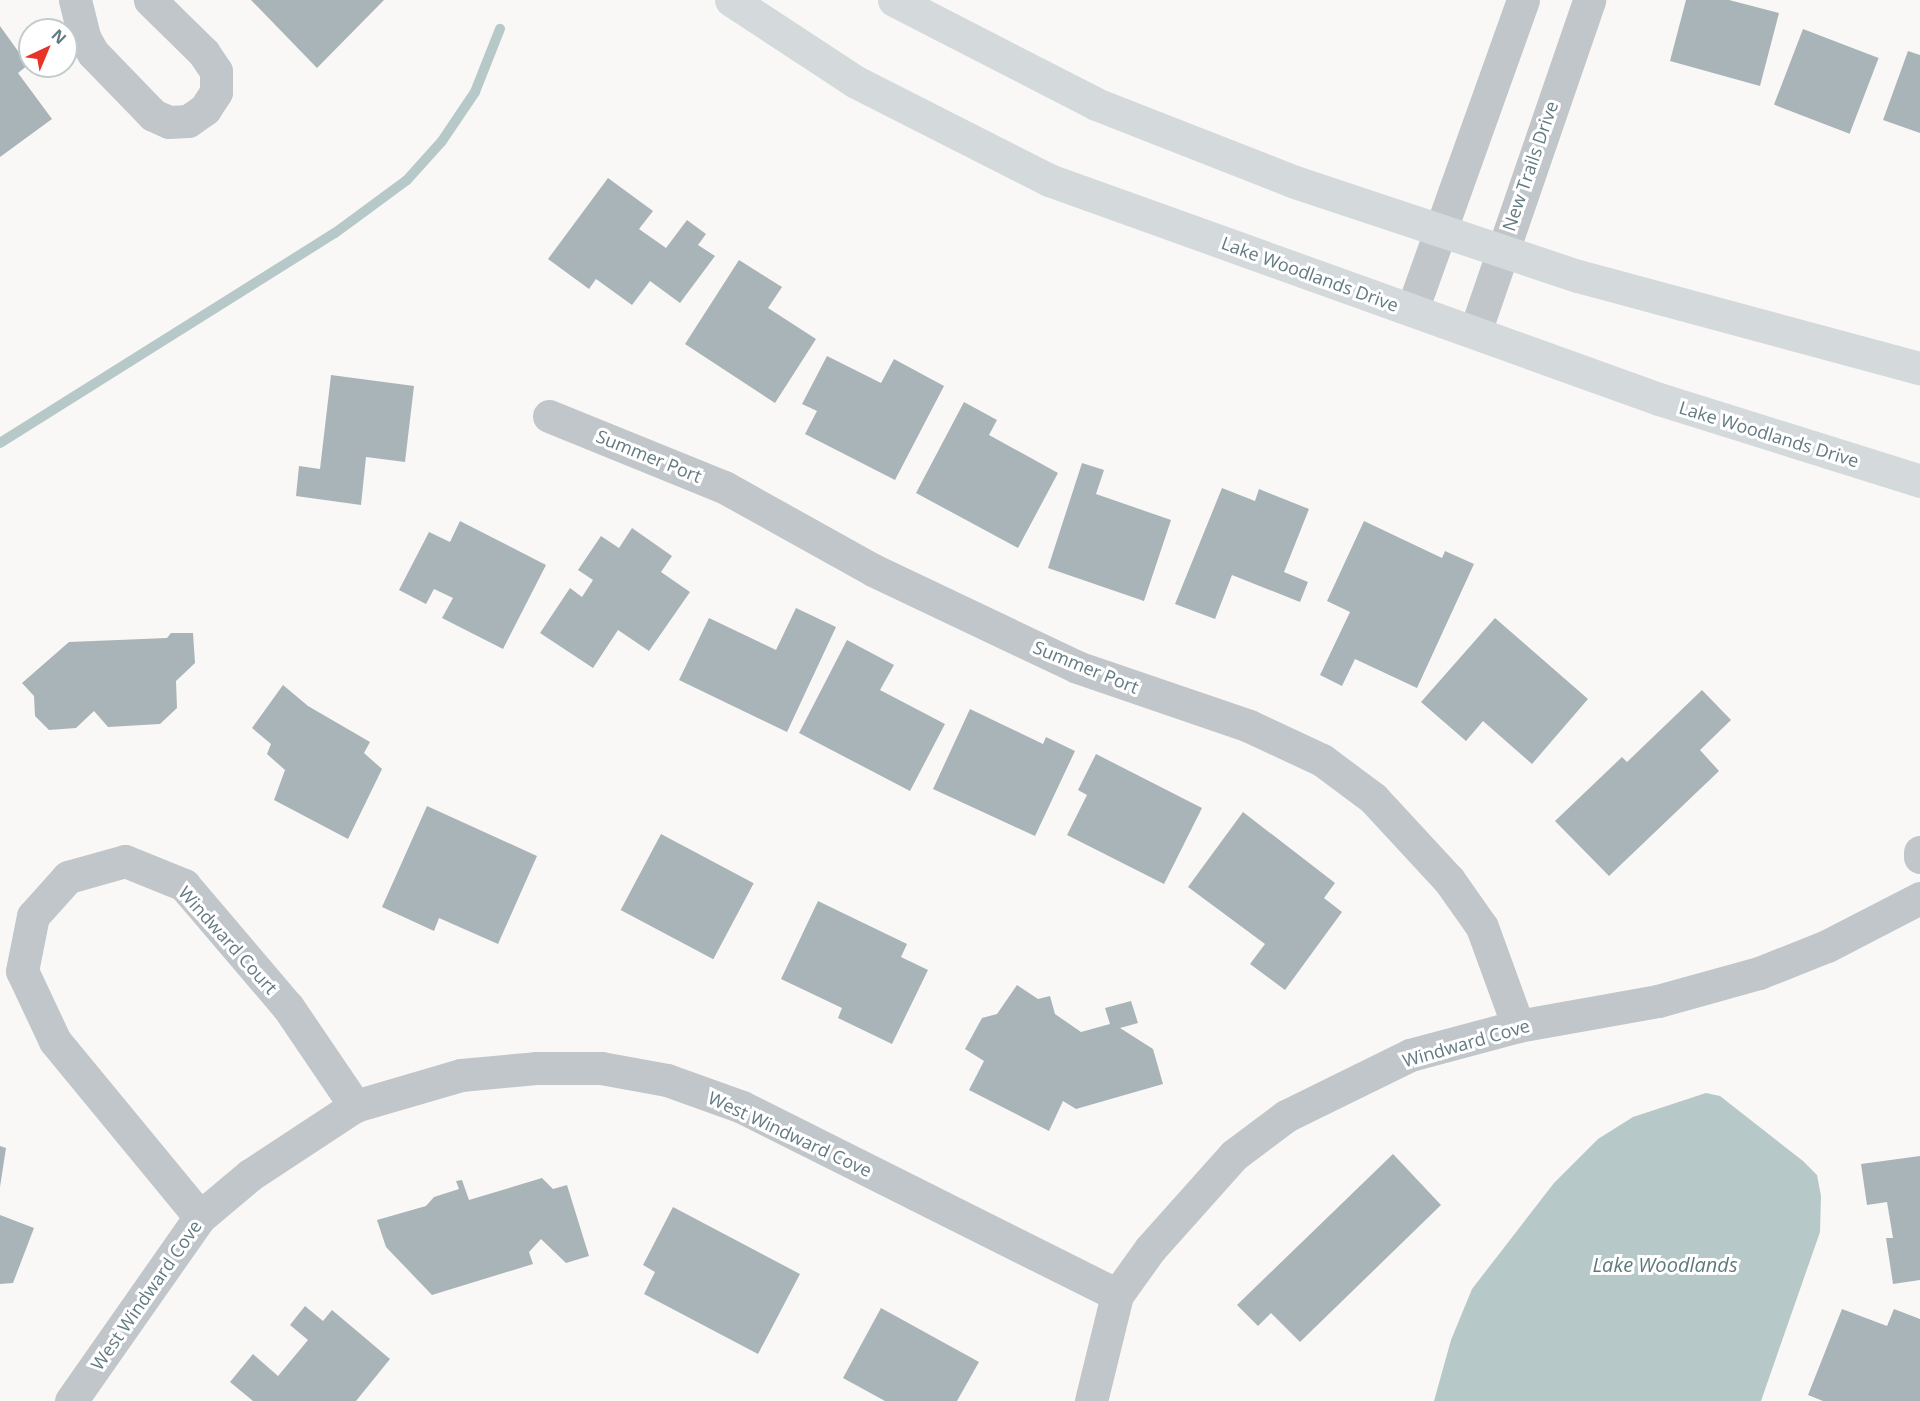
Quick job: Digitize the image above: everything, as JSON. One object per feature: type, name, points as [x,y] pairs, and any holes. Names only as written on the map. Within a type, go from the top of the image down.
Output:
[{"type":"main road","name":"Lake Woodlands Drive","points":[[730,0],[856,82],[1049,180],[1659,399],[1920,481]]},
{"type":"main road","points":[[894,0],[1096,104],[1295,182],[1440,227],[1578,276],[1920,368]]},
{"type":"street","points":[[75,0],[84,37],[93,53],[153,115],[169,122],[188,121],[205,109],[216,92],[216,71],[204,53],[150,0]]},
{"type":"street","points":[[1412,310],[1523,0]]},
{"type":"street","name":"New Trails Drive","points":[[1474,332],[1501,248],[1589,0]]},
{"type":"street","name":"Summer Port","points":[[549,416],[724,486],[873,570],[1077,667],[1249,726],[1322,760],[1372,798],[1449,879],[1482,927],[1518,1026]]},
{"type":"street","points":[[1920,852],[1920,857]]},
{"type":"street","name":"Windward Court","points":[[200,1217],[55,1041],[22,971],[33,916],[68,877],[125,861],[184,885],[288,1007],[355,1106]]},
{"type":"street","name":"Windward Cove","points":[[1091,1401],[1117,1294],[1150,1249],[1234,1155],[1286,1116],[1410,1055],[1518,1026],[1658,1001],[1759,973],[1827,946],[1920,898]]},
{"type":"street","name":"West Windward Cove","points":[[71,1401],[200,1217],[250,1175],[355,1106],[461,1075],[536,1068],[601,1068],[667,1080],[742,1107],[1117,1294]]},
{"type":"water","name":"Lake Woodlands","points":[[1706,1093],[1720,1096],[1803,1161],[1817,1175],[1821,1196],[1820,1232],[1761,1401],[1434,1401],[1451,1340],[1472,1289],[1554,1183],[1598,1139],[1633,1117]]},
{"type":"building","points":[[251,0],[384,0],[317,68]]},
{"type":"building","points":[[1686,0],[1729,0],[1779,13],[1760,86],[1670,61]]},
{"type":"building","points":[[0,26],[18,51],[18,78],[22,78],[52,119],[0,157]]},
{"type":"building","points":[[1803,29],[1879,58],[1850,134],[1774,105]]},
{"type":"building","points":[[1908,51],[1920,55],[1920,133],[1883,120]]},
{"type":"building","points":[[608,178],[653,211],[639,229],[666,248],[687,220],[706,234],[698,245],[715,256],[680,303],[650,281],[632,305],[596,279],[589,289],[548,259]]},
{"type":"building","points":[[739,260],[782,287],[768,308],[816,339],[775,403],[685,344]]},
{"type":"building","points":[[827,356],[881,383],[894,359],[944,386],[895,480],[805,434],[817,411],[802,404]]},
{"type":"building","points":[[331,375],[414,386],[405,462],[366,457],[361,505],[296,496],[299,466],[320,469]]},
{"type":"building","points":[[964,402],[997,420],[989,435],[1058,473],[1018,548],[916,493]]},
{"type":"building","points":[[1082,463],[1104,470],[1096,494],[1171,520],[1144,601],[1048,568]]},
{"type":"building","points":[[1222,488],[1255,501],[1259,489],[1309,509],[1284,572],[1308,582],[1300,602],[1232,575],[1215,619],[1175,604]]},
{"type":"building","points":[[460,521],[546,565],[503,649],[442,618],[453,598],[434,589],[426,604],[399,590],[429,532],[450,542]]},
{"type":"building","points":[[1364,521],[1442,558],[1445,551],[1474,564],[1417,688],[1355,659],[1342,686],[1320,675],[1350,612],[1327,601]]},
{"type":"building","points":[[632,528],[672,556],[661,572],[690,592],[649,651],[618,630],[593,668],[540,633],[570,588],[582,597],[593,580],[578,570],[601,536],[619,548]]},
{"type":"building","points":[[796,608],[836,627],[787,732],[679,680],[709,618],[776,650]]},
{"type":"building","points":[[1495,618],[1588,699],[1532,764],[1483,721],[1466,741],[1421,702]]},
{"type":"building","points":[[171,633],[193,633],[195,663],[176,681],[177,708],[160,724],[108,727],[94,711],[76,728],[49,730],[35,716],[34,696],[22,683],[69,642],[167,638]]},
{"type":"building","points":[[847,640],[894,665],[880,690],[945,724],[910,791],[799,733]]},
{"type":"building","points":[[283,685],[308,706],[370,742],[364,753],[382,769],[348,839],[274,800],[285,770],[267,754],[271,744],[252,728]]},
{"type":"building","points":[[1702,690],[1731,720],[1700,750],[1719,771],[1609,876],[1555,821],[1622,757],[1627,762]]},
{"type":"building","points":[[970,709],[1043,744],[1046,737],[1075,751],[1035,836],[933,789]]},
{"type":"building","points":[[1096,754],[1202,808],[1164,884],[1067,835],[1087,795],[1078,790]]},
{"type":"building","points":[[427,806],[537,856],[498,944],[439,918],[434,931],[382,907]]},
{"type":"building","points":[[1243,812],[1335,883],[1324,898],[1342,912],[1285,990],[1250,964],[1265,944],[1188,887]]},
{"type":"building","points":[[661,834],[754,883],[713,959],[621,910]]},
{"type":"building","points":[[818,901],[907,944],[901,957],[928,970],[892,1044],[838,1018],[842,1008],[781,979]]},
{"type":"building","points":[[1017,985],[1038,999],[1050,996],[1055,1014],[1081,1032],[1110,1024],[1105,1008],[1131,1001],[1138,1023],[1120,1028],[1153,1049],[1163,1084],[1076,1109],[1063,1101],[1049,1131],[969,1090],[984,1061],[965,1049],[982,1018],[997,1014]]},
{"type":"building","points":[[0,1146],[6,1148],[0,1187]]},
{"type":"building","points":[[1393,1154],[1441,1205],[1300,1342],[1271,1313],[1258,1326],[1237,1305]]},
{"type":"building","points":[[1920,1156],[1920,1280],[1893,1284],[1886,1238],[1893,1238],[1887,1202],[1867,1205],[1861,1164]]},
{"type":"building","points":[[542,1178],[553,1189],[567,1185],[589,1256],[566,1263],[541,1239],[529,1252],[533,1264],[432,1295],[386,1247],[377,1220],[426,1206],[434,1197],[459,1189],[456,1181],[462,1180],[469,1200]]},
{"type":"building","points":[[673,1207],[800,1274],[758,1354],[644,1294],[655,1272],[643,1265]]},
{"type":"building","points":[[0,1215],[34,1228],[13,1283],[0,1284]]},
{"type":"building","points":[[305,1306],[323,1321],[332,1310],[390,1359],[356,1401],[253,1401],[230,1382],[253,1354],[278,1376],[308,1340],[290,1325]]},
{"type":"building","points":[[881,1308],[979,1362],[957,1401],[885,1401],[843,1378]]},
{"type":"building","points":[[1842,1309],[1887,1326],[1894,1309],[1920,1319],[1920,1401],[1823,1401],[1808,1395]]},
{"type":"waterway","points":[[0,443],[335,233],[407,180],[442,141],[475,92],[500,29]]}]
